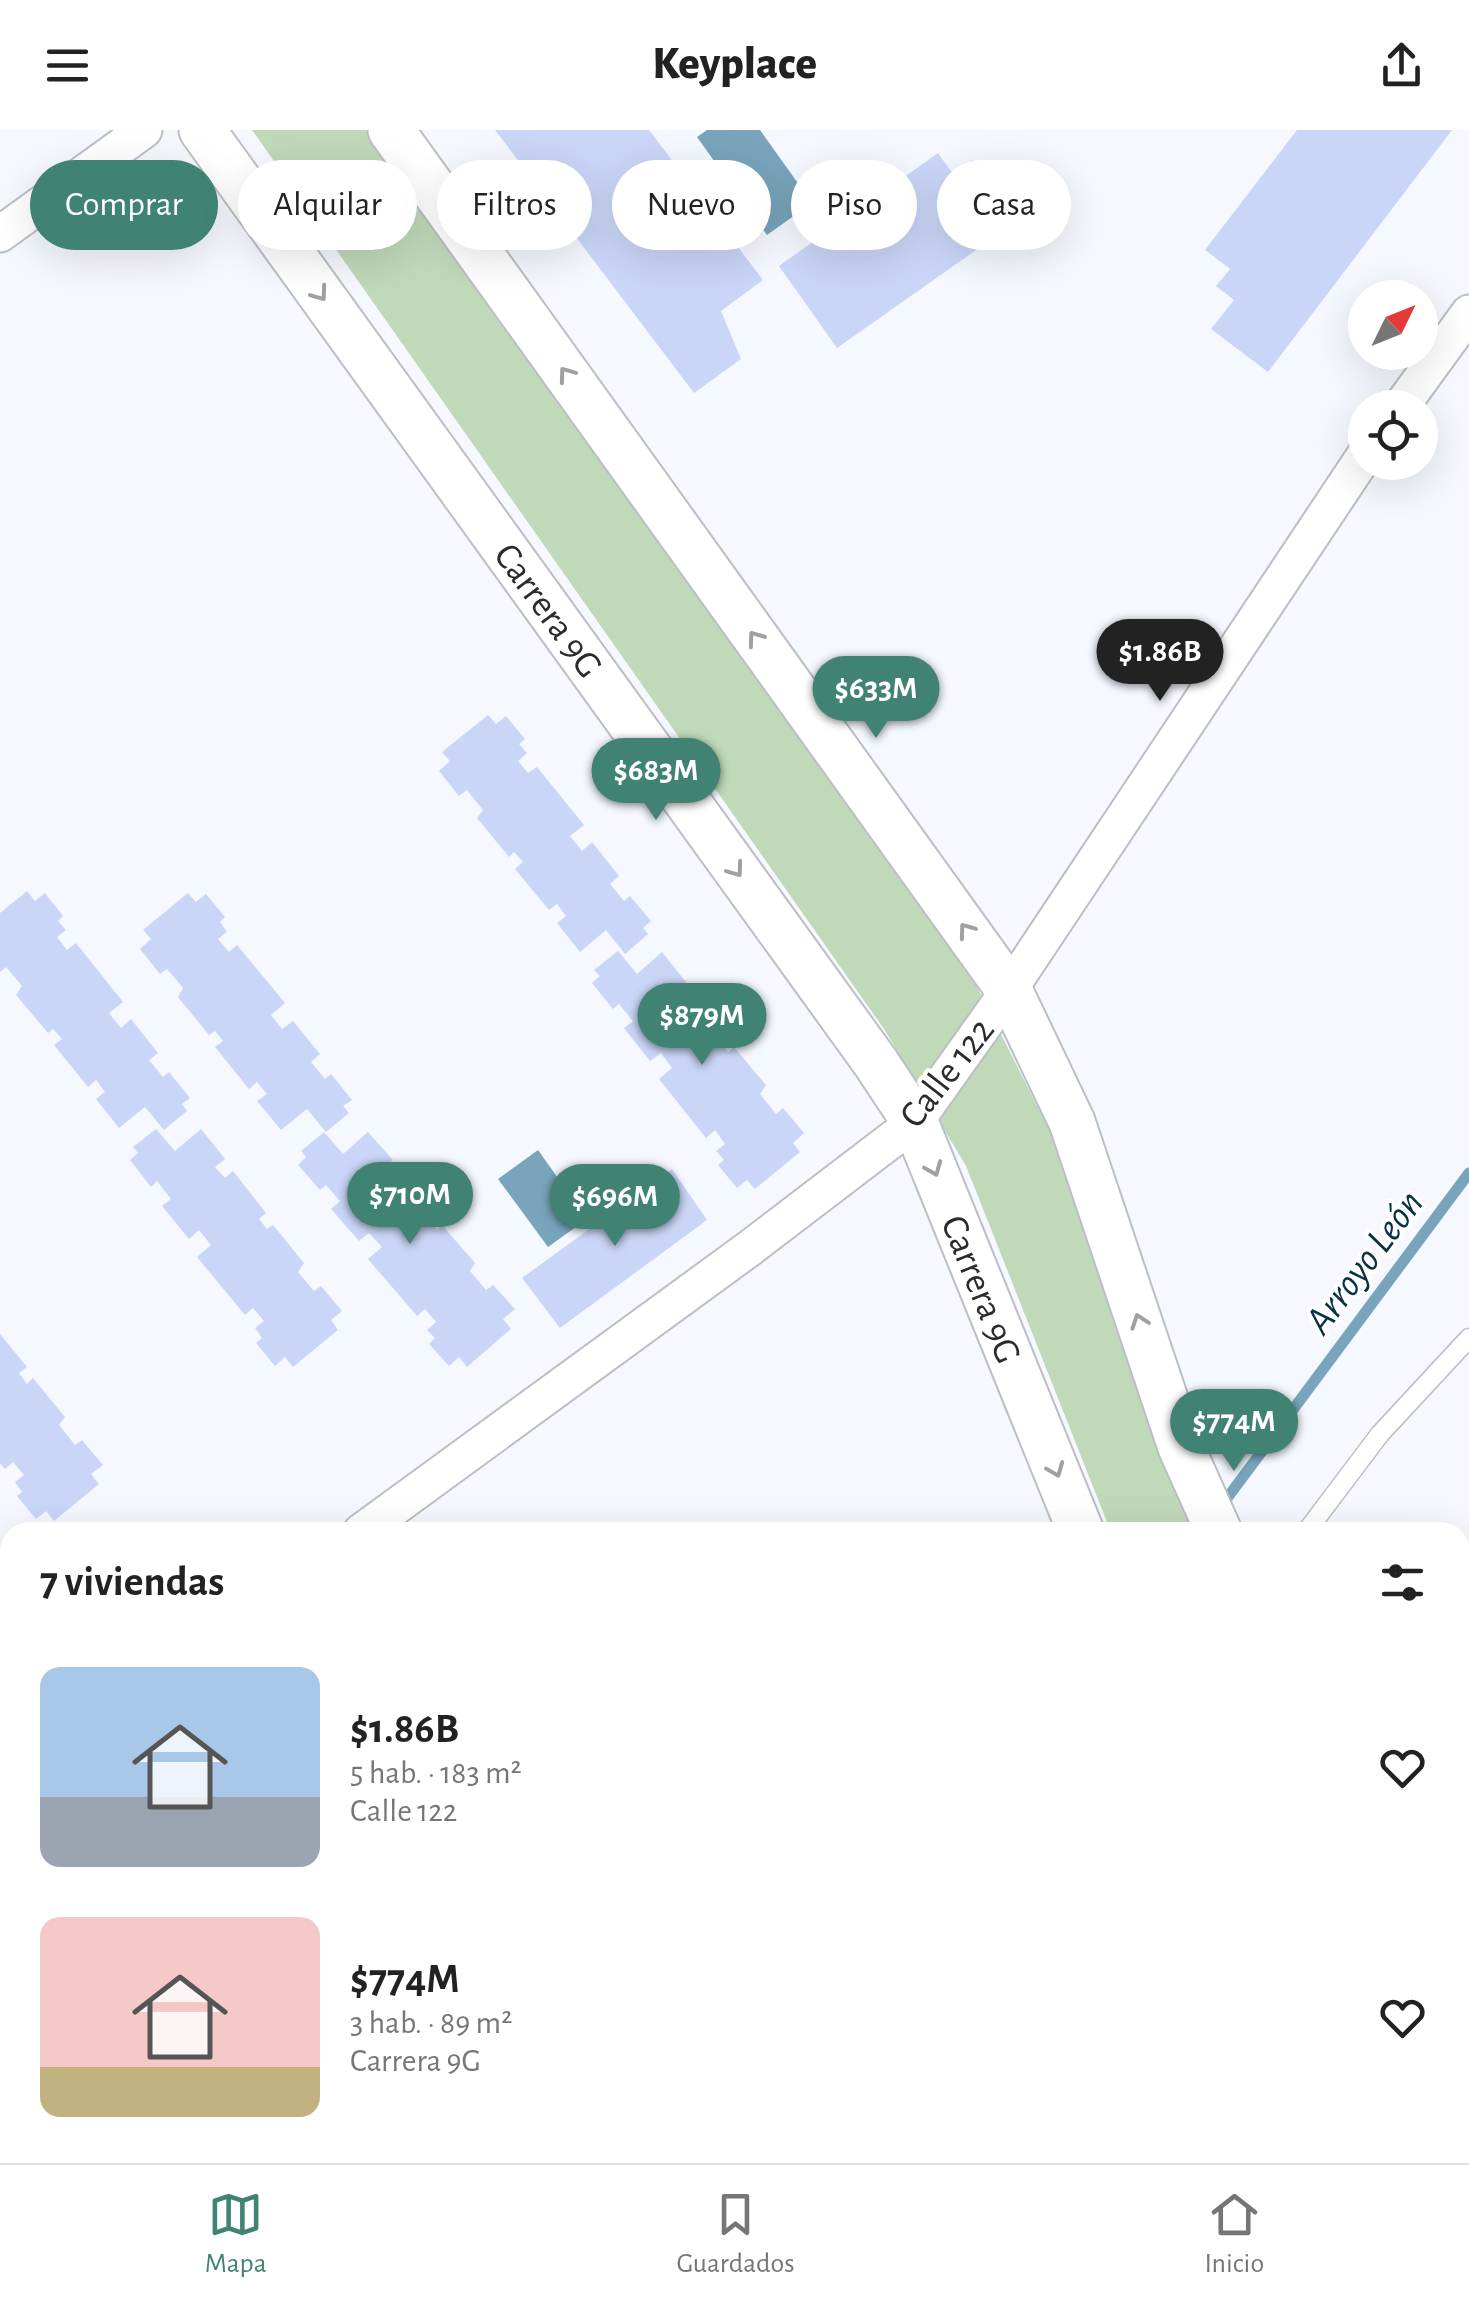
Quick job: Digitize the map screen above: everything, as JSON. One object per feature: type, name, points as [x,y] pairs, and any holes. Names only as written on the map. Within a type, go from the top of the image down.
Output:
[{"type":"street","points":[[0,234],[144,130]]},
{"type":"street","name":"Carrera 9G","points":[[202,130],[915,1122],[1077,1522]]},
{"type":"street","points":[[391,130],[1009,990],[1072,1122],[1181,1447],[1215,1522]]},
{"type":"street","points":[[1413,390],[1469,314]]},
{"type":"street","name":"Calle 122","points":[[375,1522],[750,1248],[915,1122],[1009,990],[1348,480]]},
{"type":"lane","points":[[1314,1522],[1380,1434],[1469,1338]]},
{"type":"green space","points":[[252,130],[378,130],[399,160],[273,160]]},
{"type":"green space","points":[[417,185],[437,214],[437,250],[462,250],[968,969],[1055,1141],[1195,1522],[1107,1522],[966,1166],[884,1029],[336,250],[417,250]]},
{"type":"water","points":[[707,130],[760,130],[791,174],[791,218],[771,232],[771,160],[713,160],[697,137]]},
{"type":"water","points":[[538,1150],[587,1219],[548,1247],[498,1179]]},
{"type":"building","points":[[495,130],[649,130],[672,160],[612,160],[612,250],[740,250],[763,280],[721,311],[741,359],[694,393],[586,250],[592,250],[592,160],[518,160]]},
{"type":"building","points":[[1297,130],[1452,130],[1268,372],[1211,329],[1234,300],[1216,286],[1230,269],[1205,250]]},
{"type":"building","points":[[938,153],[943,160],[937,160],[937,250],[976,250],[837,348],[779,266],[802,250],[917,250],[917,168]]},
{"type":"building","points":[[488,715],[496,724],[506,716],[525,739],[519,744],[527,753],[518,761],[528,773],[537,767],[584,825],[570,836],[582,851],[592,842],[619,876],[610,884],[624,901],[630,896],[651,921],[643,928],[648,934],[625,954],[606,930],[580,952],[557,923],[566,916],[557,904],[549,910],[515,869],[523,862],[514,852],[509,857],[477,818],[483,810],[467,790],[459,796],[439,771],[450,761],[442,752]]},
{"type":"building","points":[[27,891],[35,901],[45,893],[63,916],[58,921],[66,930],[57,937],[67,950],[76,943],[123,1002],[109,1013],[121,1028],[131,1019],[158,1053],[149,1060],[163,1077],[169,1072],[190,1098],[182,1104],[187,1111],[164,1130],[145,1107],[119,1128],[96,1099],[105,1092],[96,1080],[88,1087],[54,1045],[62,1039],[53,1029],[48,1033],[16,995],[22,986],[6,967],[0,972],[0,913]]},
{"type":"building","points":[[188,893],[196,902],[206,894],[225,917],[220,922],[227,932],[218,939],[229,952],[237,945],[285,1003],[271,1015],[282,1029],[293,1021],[320,1054],[311,1062],[325,1079],[331,1074],[352,1100],[343,1106],[349,1113],[326,1132],[307,1109],[281,1130],[257,1101],[267,1094],[257,1082],[249,1089],[215,1047],[223,1041],[215,1031],[209,1035],[178,997],[183,988],[167,969],[160,974],[140,949],[151,939],[143,930]]},
{"type":"building","points":[[618,951],[637,974],[662,952],[686,982],[677,989],[686,1001],[694,994],[728,1035],[720,1042],[728,1052],[734,1047],[766,1085],[760,1094],[776,1114],[783,1108],[804,1133],[793,1143],[800,1152],[755,1189],[747,1180],[737,1188],[718,1165],[724,1160],[716,1151],[725,1144],[715,1130],[706,1138],[659,1079],[672,1068],[661,1053],[650,1061],[624,1028],[633,1021],[619,1004],[613,1009],[592,983],[600,976],[594,970]]},
{"type":"building","points":[[156,1129],[175,1151],[201,1129],[225,1159],[215,1167],[225,1178],[233,1171],[266,1213],[259,1219],[267,1229],[273,1225],[304,1263],[298,1272],[314,1291],[321,1286],[342,1311],[331,1320],[338,1330],[293,1367],[285,1357],[275,1366],[256,1343],[262,1338],[255,1328],[264,1321],[253,1308],[245,1315],[197,1257],[211,1245],[199,1230],[189,1239],[162,1206],[171,1199],[157,1181],[151,1187],[130,1160],[138,1153],[133,1147]]},
{"type":"building","points":[[324,1132],[343,1154],[368,1132],[393,1160],[383,1168],[393,1180],[401,1173],[436,1214],[429,1220],[437,1230],[442,1225],[475,1263],[470,1271],[486,1290],[493,1285],[515,1309],[503,1319],[511,1329],[467,1367],[459,1357],[449,1366],[429,1344],[435,1338],[427,1330],[436,1322],[425,1309],[417,1316],[368,1259],[382,1247],[369,1233],[359,1241],[331,1209],[340,1201],[326,1185],[320,1190],[298,1165],[306,1157],[301,1151]]},
{"type":"building","points":[[672,1169],[707,1220],[560,1328],[522,1278]]},
{"type":"building","points":[[0,1334],[27,1367],[19,1373],[27,1384],[33,1378],[65,1417],[59,1425],[75,1445],[82,1440],[103,1465],[91,1474],[99,1484],[54,1521],[46,1511],[36,1519],[17,1496],[22,1492],[15,1482],[24,1475],[13,1462],[5,1469],[0,1463]]},
{"type":"waterway","name":"Arroyo León","points":[[1219,1509],[1469,1173]]}]
